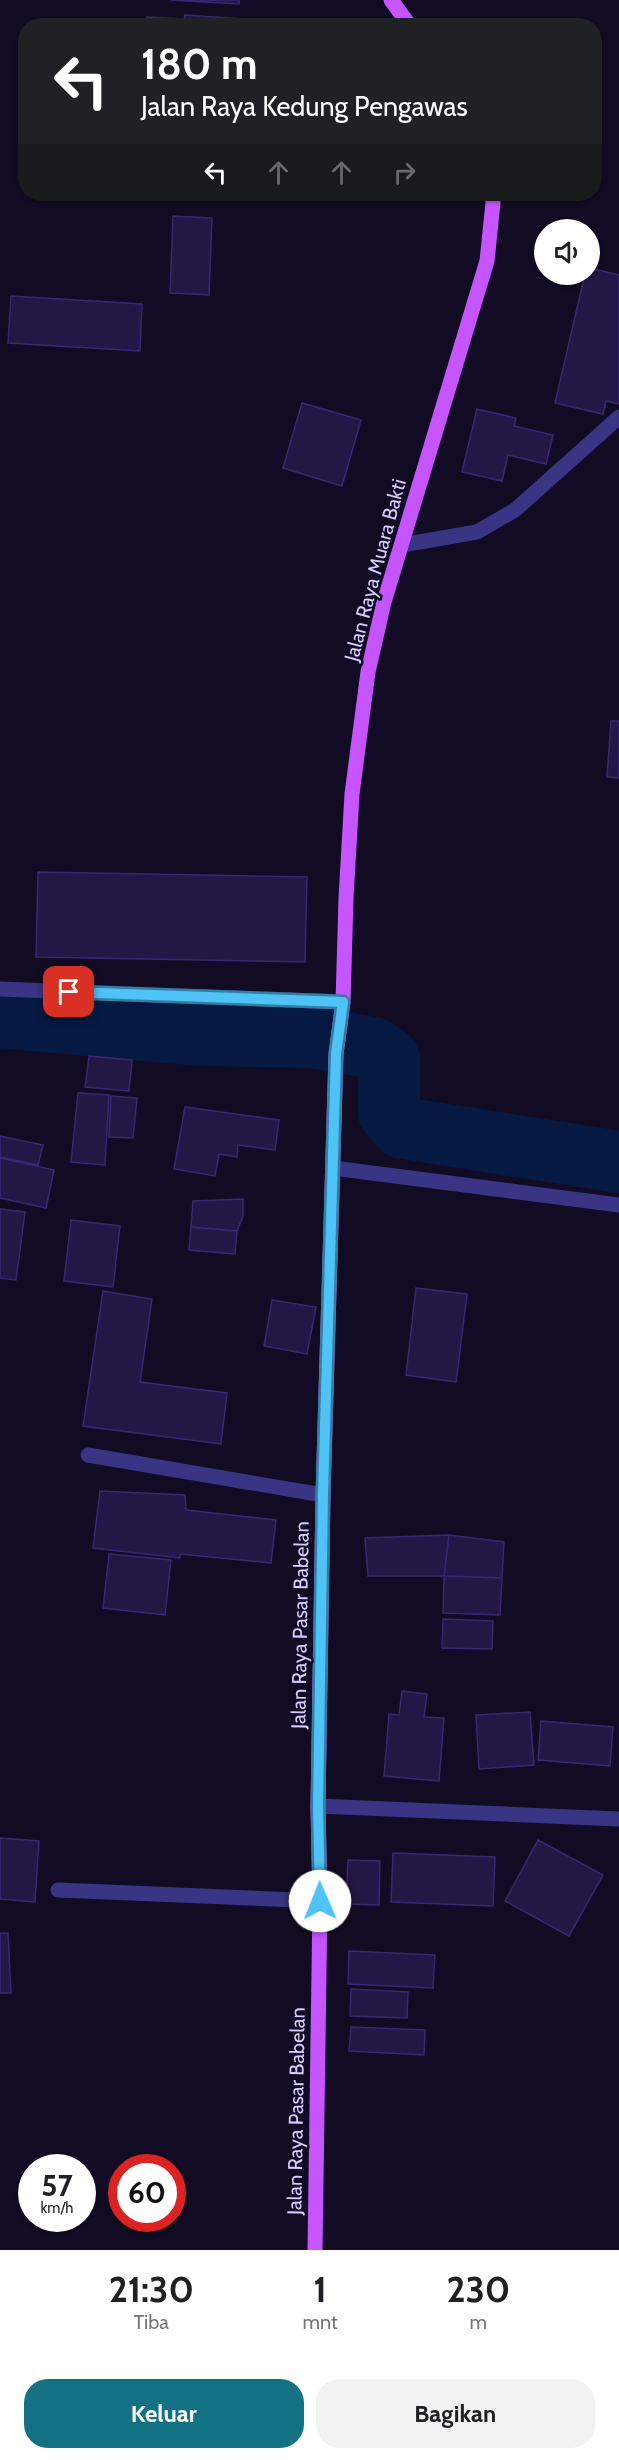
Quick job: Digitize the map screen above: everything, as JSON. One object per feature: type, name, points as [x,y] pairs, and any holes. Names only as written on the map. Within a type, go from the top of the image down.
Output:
[{"type":"main road","points":[[392,0],[404,18]]},
{"type":"main road","name":"Jalan Raya Muara Bakti","points":[[343,1002],[352,794],[368,672],[384,602],[487,261],[493,201]]},
{"type":"main road","name":"Jalan Raya Pasar Babelan","points":[[315,2250],[323,1495],[336,1054],[343,1002]]},
{"type":"street","points":[[402,545],[477,532],[515,510],[619,417]]},
{"type":"street","points":[[0,989],[343,1002]]},
{"type":"street","points":[[333,1168],[619,1205]]},
{"type":"street","points":[[88,1455],[323,1495]]},
{"type":"street","points":[[318,1806],[619,1820]]},
{"type":"street","points":[[58,1890],[320,1901]]},
{"type":"building","points":[[171,0],[239,0],[239,4]]},
{"type":"building","points":[[185,15],[229,18],[184,18]]},
{"type":"building","points":[[173,216],[212,218],[209,295],[170,293]]},
{"type":"building","points":[[600,270],[619,275],[619,404],[606,401],[603,414],[555,403],[582,285],[600,285]]},
{"type":"building","points":[[11,296],[142,304],[140,351],[8,343]]},
{"type":"building","points":[[302,403],[361,420],[342,486],[283,468]]},
{"type":"building","points":[[477,409],[516,418],[514,426],[553,435],[546,464],[508,455],[502,481],[462,472]]},
{"type":"building","points":[[611,721],[619,721],[619,778],[607,777]]},
{"type":"building","points":[[38,872],[307,877],[305,962],[36,957]]},
{"type":"building","points":[[89,1056],[132,1060],[129,1091],[85,1087]]},
{"type":"building","points":[[78,1093],[109,1095],[105,1165],[71,1162]]},
{"type":"building","points":[[111,1096],[137,1098],[133,1138],[109,1137]]},
{"type":"building","points":[[185,1107],[279,1120],[275,1150],[238,1145],[237,1157],[219,1154],[215,1176],[174,1169]]},
{"type":"building","points":[[0,1136],[43,1145],[38,1165],[0,1157]]},
{"type":"building","points":[[0,1158],[54,1170],[46,1208],[0,1198]]},
{"type":"building","points":[[243,1199],[243,1216],[237,1231],[191,1227],[193,1201]]},
{"type":"building","points":[[0,1209],[25,1212],[16,1280],[0,1278]]},
{"type":"building","points":[[71,1220],[120,1226],[113,1287],[64,1281]]},
{"type":"building","points":[[191,1227],[237,1231],[235,1254],[189,1250]]},
{"type":"building","points":[[416,1288],[467,1294],[456,1382],[406,1375]]},
{"type":"building","points":[[103,1291],[152,1299],[140,1382],[227,1393],[221,1444],[83,1426]]},
{"type":"building","points":[[272,1300],[316,1307],[307,1354],[264,1346]]},
{"type":"building","points":[[100,1491],[185,1495],[186,1510],[276,1520],[271,1563],[180,1554],[180,1558],[93,1548]]},
{"type":"building","points":[[449,1535],[504,1542],[502,1578],[444,1576]]},
{"type":"building","points":[[449,1535],[444,1576],[368,1576],[365,1538]]},
{"type":"building","points":[[109,1554],[171,1560],[165,1615],[103,1608]]},
{"type":"building","points":[[444,1576],[502,1578],[500,1615],[443,1613]]},
{"type":"building","points":[[443,1619],[493,1621],[492,1649],[442,1648]]},
{"type":"building","points":[[402,1691],[427,1694],[424,1717],[444,1718],[439,1781],[384,1776],[389,1714],[399,1715]]},
{"type":"building","points":[[530,1712],[534,1765],[479,1769],[476,1715]]},
{"type":"building","points":[[541,1721],[613,1727],[610,1766],[538,1760]]},
{"type":"building","points":[[0,1838],[39,1841],[35,1902],[0,1899]]},
{"type":"building","points":[[538,1840],[603,1875],[569,1936],[505,1901]]},
{"type":"building","points":[[393,1853],[495,1857],[493,1906],[391,1902]]},
{"type":"building","points":[[348,1860],[380,1861],[379,1905],[346,1904]]},
{"type":"building","points":[[0,1933],[8,1933],[11,1993],[0,1993]]},
{"type":"building","points":[[349,1951],[435,1955],[433,1988],[348,1984]]},
{"type":"building","points":[[351,1989],[408,1992],[407,2018],[350,2016]]},
{"type":"building","points":[[351,2027],[425,2030],[424,2055],[349,2051]]},
{"type":"waterway","points":[[0,1017],[200,1035],[311,1037],[374,1048],[389,1059],[389,1113],[403,1128],[619,1162]]},
{"type":"route","points":[[69,992],[343,1002],[336,1054],[323,1495],[318,1806],[320,1901]]}]
